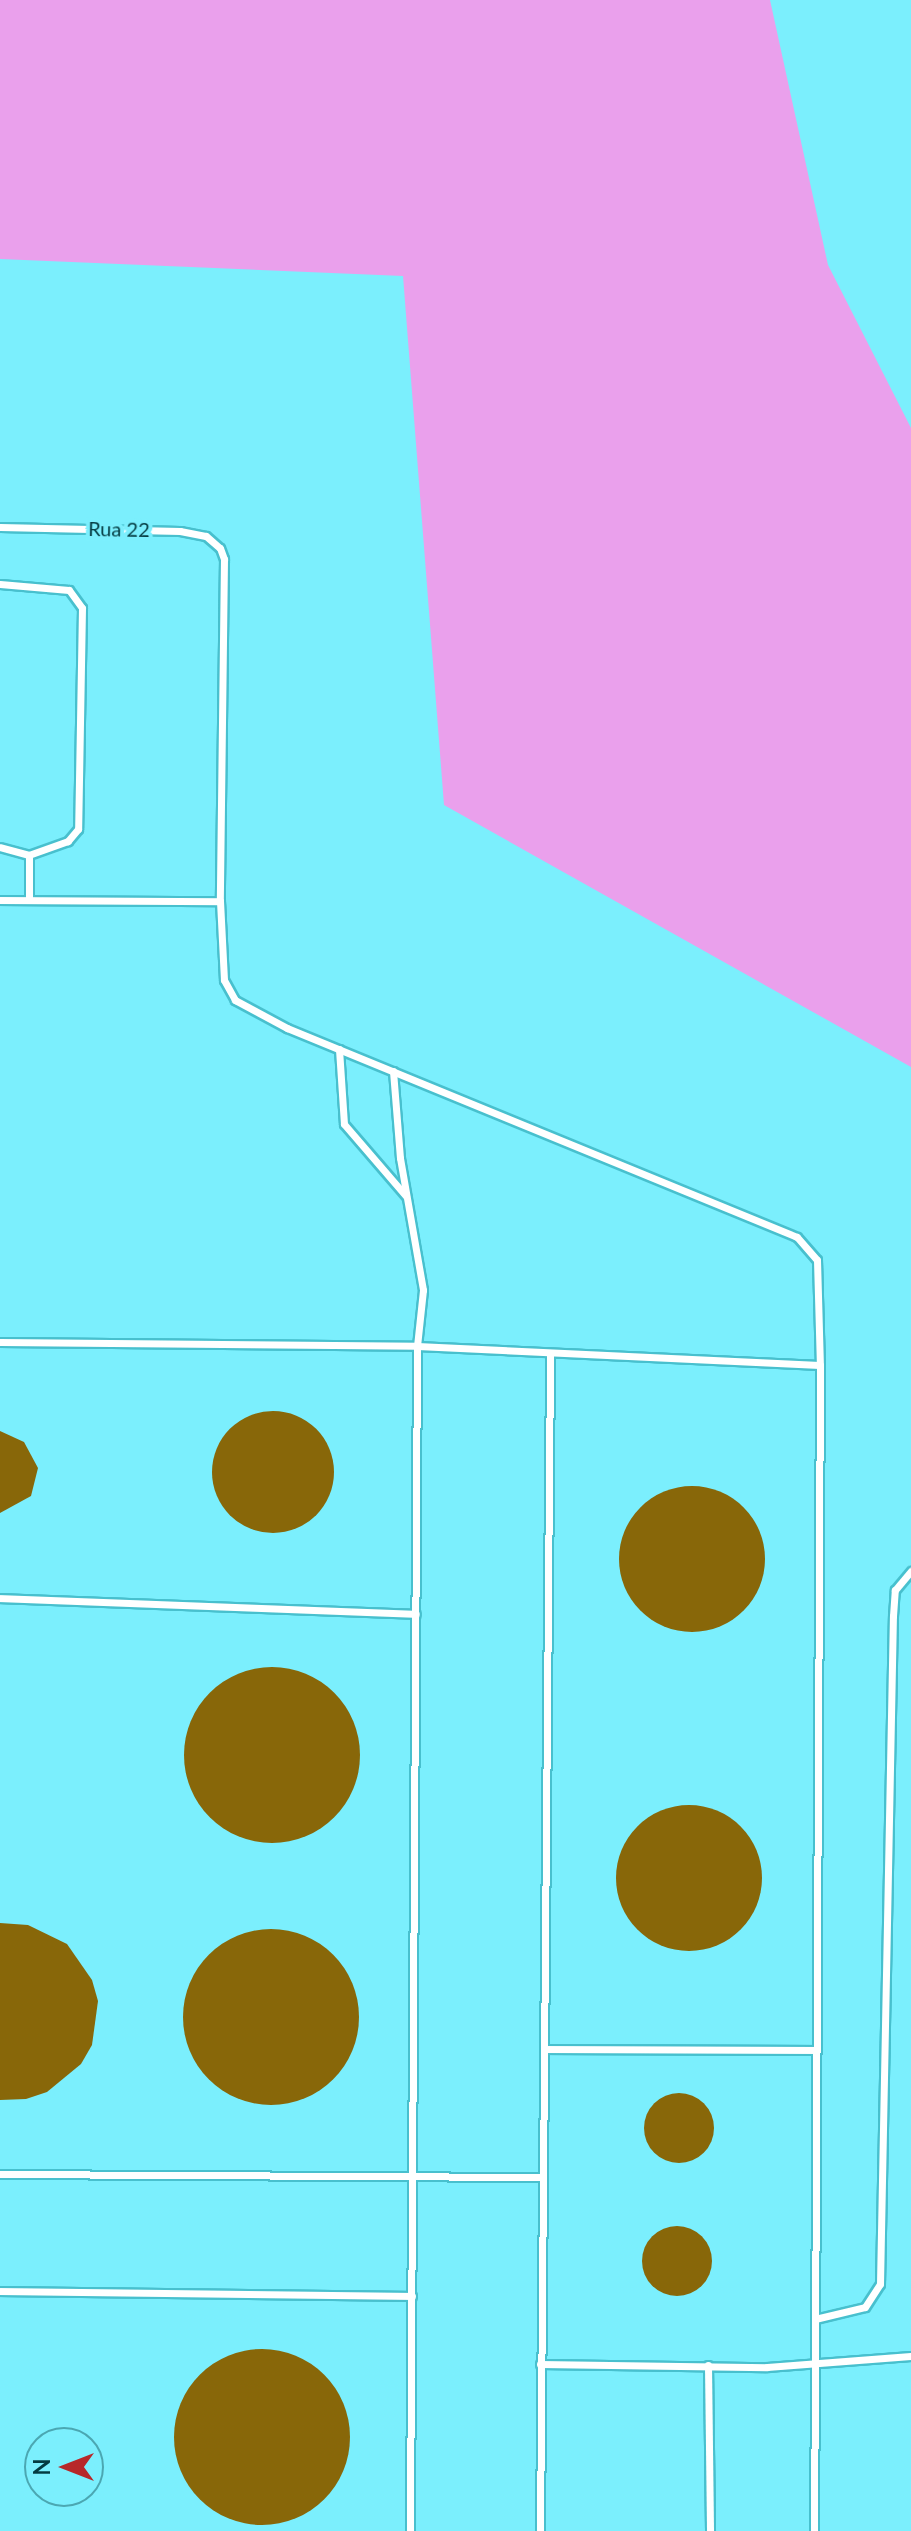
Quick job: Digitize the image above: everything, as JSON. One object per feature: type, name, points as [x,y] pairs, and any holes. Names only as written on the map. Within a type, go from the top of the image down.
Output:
[{"type":"lane","name":"Rua 22","points":[[0,527],[200,533],[216,543],[224,559],[220,901]]},
{"type":"lane","points":[[0,584],[69,590],[82,608],[80,822],[68,841],[29,855],[0,847]]},
{"type":"lane","points":[[29,855],[29,900]]},
{"type":"lane","points":[[0,900],[220,901],[224,980],[235,1000],[339,1049],[803,1240],[818,1270],[817,2361],[814,2531]]},
{"type":"lane","points":[[339,1049],[344,1124],[407,1198]]},
{"type":"lane","points":[[393,1071],[407,1198],[422,1273],[417,1346],[410,2531]]},
{"type":"lane","points":[[0,1342],[417,1346],[550,1355],[820,1365]]},
{"type":"lane","points":[[540,2531],[550,1355]]},
{"type":"lane","points":[[815,2319],[865,2307],[880,2284],[893,1616],[895,1590],[911,1571]]},
{"type":"lane","points":[[0,1598],[416,1614]]},
{"type":"lane","points":[[544,2049],[816,2050]]},
{"type":"lane","points":[[0,2174],[543,2177]]},
{"type":"lane","points":[[0,2291],[412,2296]]},
{"type":"lane","points":[[540,2364],[708,2365],[911,2356]]},
{"type":"lane","points":[[708,2365],[710,2531]]},
{"type":"shaded area","points":[[0,0],[770,0],[828,265],[911,428],[911,1067],[444,805],[403,276],[0,259]]},
{"type":"building","points":[[273,1411],[296,1416],[316,1429],[329,1449],[334,1472],[329,1495],[316,1515],[296,1528],[273,1533],[250,1528],[230,1515],[217,1495],[212,1472],[217,1449],[230,1429],[250,1416]]},
{"type":"building","points":[[0,1431],[24,1442],[38,1468],[31,1496],[0,1513]]},
{"type":"building","points":[[692,1486],[720,1491],[744,1507],[760,1531],[765,1559],[760,1587],[744,1611],[720,1627],[692,1632],[664,1627],[640,1611],[624,1587],[619,1559],[624,1531],[640,1507],[664,1491]]},
{"type":"building","points":[[272,1667],[305,1674],[334,1693],[353,1722],[360,1755],[353,1788],[334,1817],[305,1836],[272,1843],[239,1836],[210,1817],[191,1788],[184,1755],[191,1722],[210,1693],[239,1674]]},
{"type":"building","points":[[689,1805],[717,1810],[741,1826],[757,1850],[762,1878],[757,1906],[741,1930],[717,1946],[689,1951],[661,1946],[637,1930],[621,1906],[616,1878],[621,1850],[637,1826],[661,1810]]},
{"type":"building","points":[[0,1923],[28,1925],[67,1944],[92,1980],[98,2001],[92,2045],[81,2064],[47,2092],[26,2099],[0,2100]]},
{"type":"building","points":[[271,1929],[304,1936],[333,1955],[352,1984],[359,2017],[352,2050],[333,2079],[304,2098],[271,2105],[238,2098],[209,2079],[190,2050],[183,2017],[190,1984],[209,1955],[238,1936]]},
{"type":"building","points":[[679,2093],[704,2103],[714,2128],[704,2153],[679,2163],[654,2153],[644,2128],[654,2103]]},
{"type":"building","points":[[677,2226],[702,2236],[712,2261],[702,2286],[677,2296],[652,2286],[642,2261],[652,2236]]},
{"type":"building","points":[[262,2349],[296,2356],[324,2375],[343,2403],[350,2437],[343,2471],[324,2499],[296,2518],[262,2525],[228,2518],[200,2499],[181,2471],[174,2437],[181,2403],[200,2375],[228,2356]]}]
